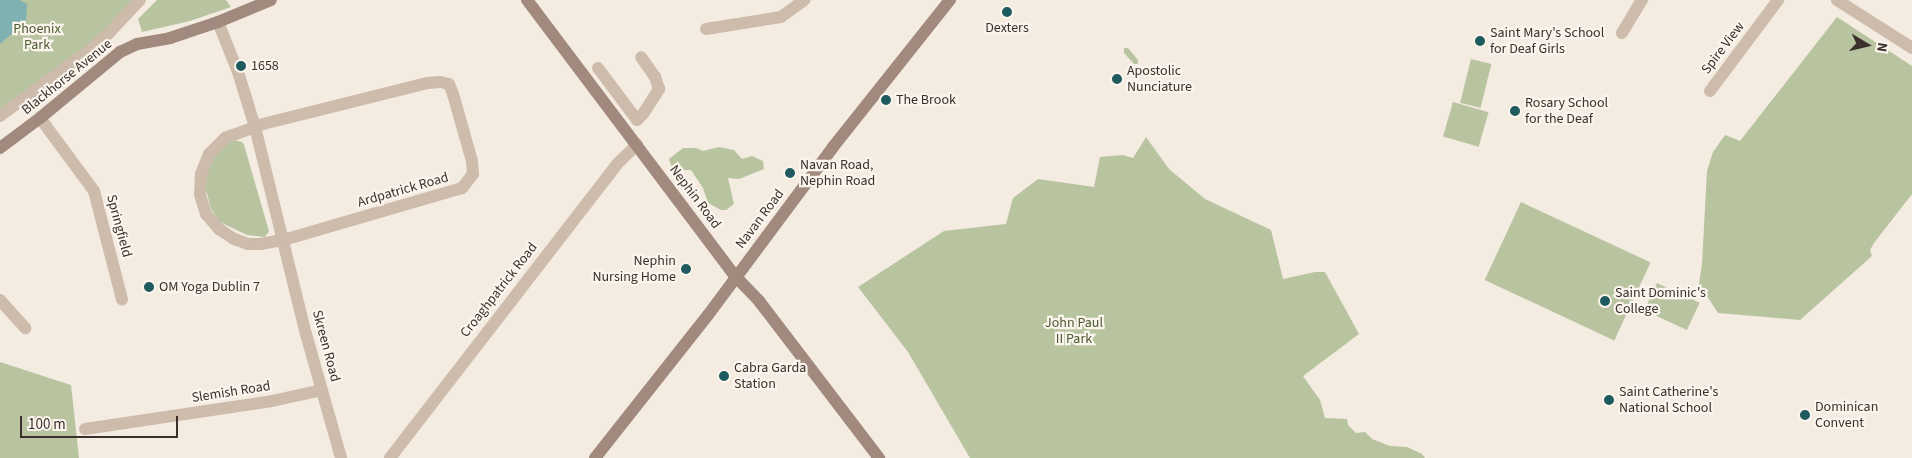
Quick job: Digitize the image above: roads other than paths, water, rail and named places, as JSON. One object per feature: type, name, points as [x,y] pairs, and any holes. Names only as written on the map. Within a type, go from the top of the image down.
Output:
[{"type":"main road","name":"Blackhorse Avenue","points":[[0,148],[40,118],[120,52],[137,44],[170,38],[218,22],[271,0]]},
{"type":"main road","name":"Nephin Road","points":[[527,0],[736,276],[759,301],[879,458]]},
{"type":"main road","name":"Navan Road","points":[[596,458],[833,147],[950,0]]},
{"type":"street","points":[[0,116],[90,50],[140,0]]},
{"type":"street","points":[[706,29],[782,17],[804,0]]},
{"type":"street","name":"Spire View","points":[[1710,91],[1778,0]]},
{"type":"street","points":[[1837,0],[1912,48]]},
{"type":"street","points":[[1622,33],[1636,2]]},
{"type":"street","name":"Skreen Road","points":[[218,22],[238,72],[255,127],[341,458]]},
{"type":"street","points":[[590,84],[601,71],[637,120],[659,89],[655,77],[641,57]]},
{"type":"street","name":"Ardpatrick Road","points":[[255,127],[428,83],[440,82],[449,84],[472,162],[473,174],[462,188],[283,240]]},
{"type":"street","name":"Springfield","points":[[40,118],[94,191],[122,299]]},
{"type":"street","points":[[255,127],[225,138],[209,154],[201,174],[200,194],[206,214],[219,230],[234,239],[248,244],[283,240]]},
{"type":"street","name":"Croaghpatrick Road","points":[[390,458],[617,164],[637,145]]},
{"type":"street","points":[[0,300],[25,328]]},
{"type":"street","name":"Slemish Road","points":[[85,429],[262,402],[322,390]]},
{"type":"water","points":[[0,0],[20,0],[27,4],[26,21],[0,44]]},
{"type":"place","name":"Dexters","points":[[1007,12]]},
{"type":"place","name":"Saint Mary's School for Deaf Girls","points":[[1480,41]]},
{"type":"place","name":"1658","points":[[241,66]]},
{"type":"place","name":"Apostolic Nunciature","points":[[1117,79]]},
{"type":"place","name":"The Brook","points":[[886,100]]},
{"type":"place","name":"Rosary School for the Deaf","points":[[1515,111]]},
{"type":"place","name":"Navan Road, Nephin Road","points":[[790,173]]},
{"type":"place","name":"Nephin Nursing Home","points":[[686,269]]},
{"type":"place","name":"OM Yoga Dublin 7","points":[[149,287]]},
{"type":"place","name":"Saint Dominic's College","points":[[1605,301]]},
{"type":"place","name":"Cabra Garda Station","points":[[724,376]]},
{"type":"place","name":"Saint Catherine's National School","points":[[1609,400]]},
{"type":"place","name":"Dominican Convent","points":[[1805,415]]},
{"type":"park label","name":"Phoenix Park","points":[[37,38]]},
{"type":"park label","name":"John Paul II Park","points":[[1074,332]]}]
